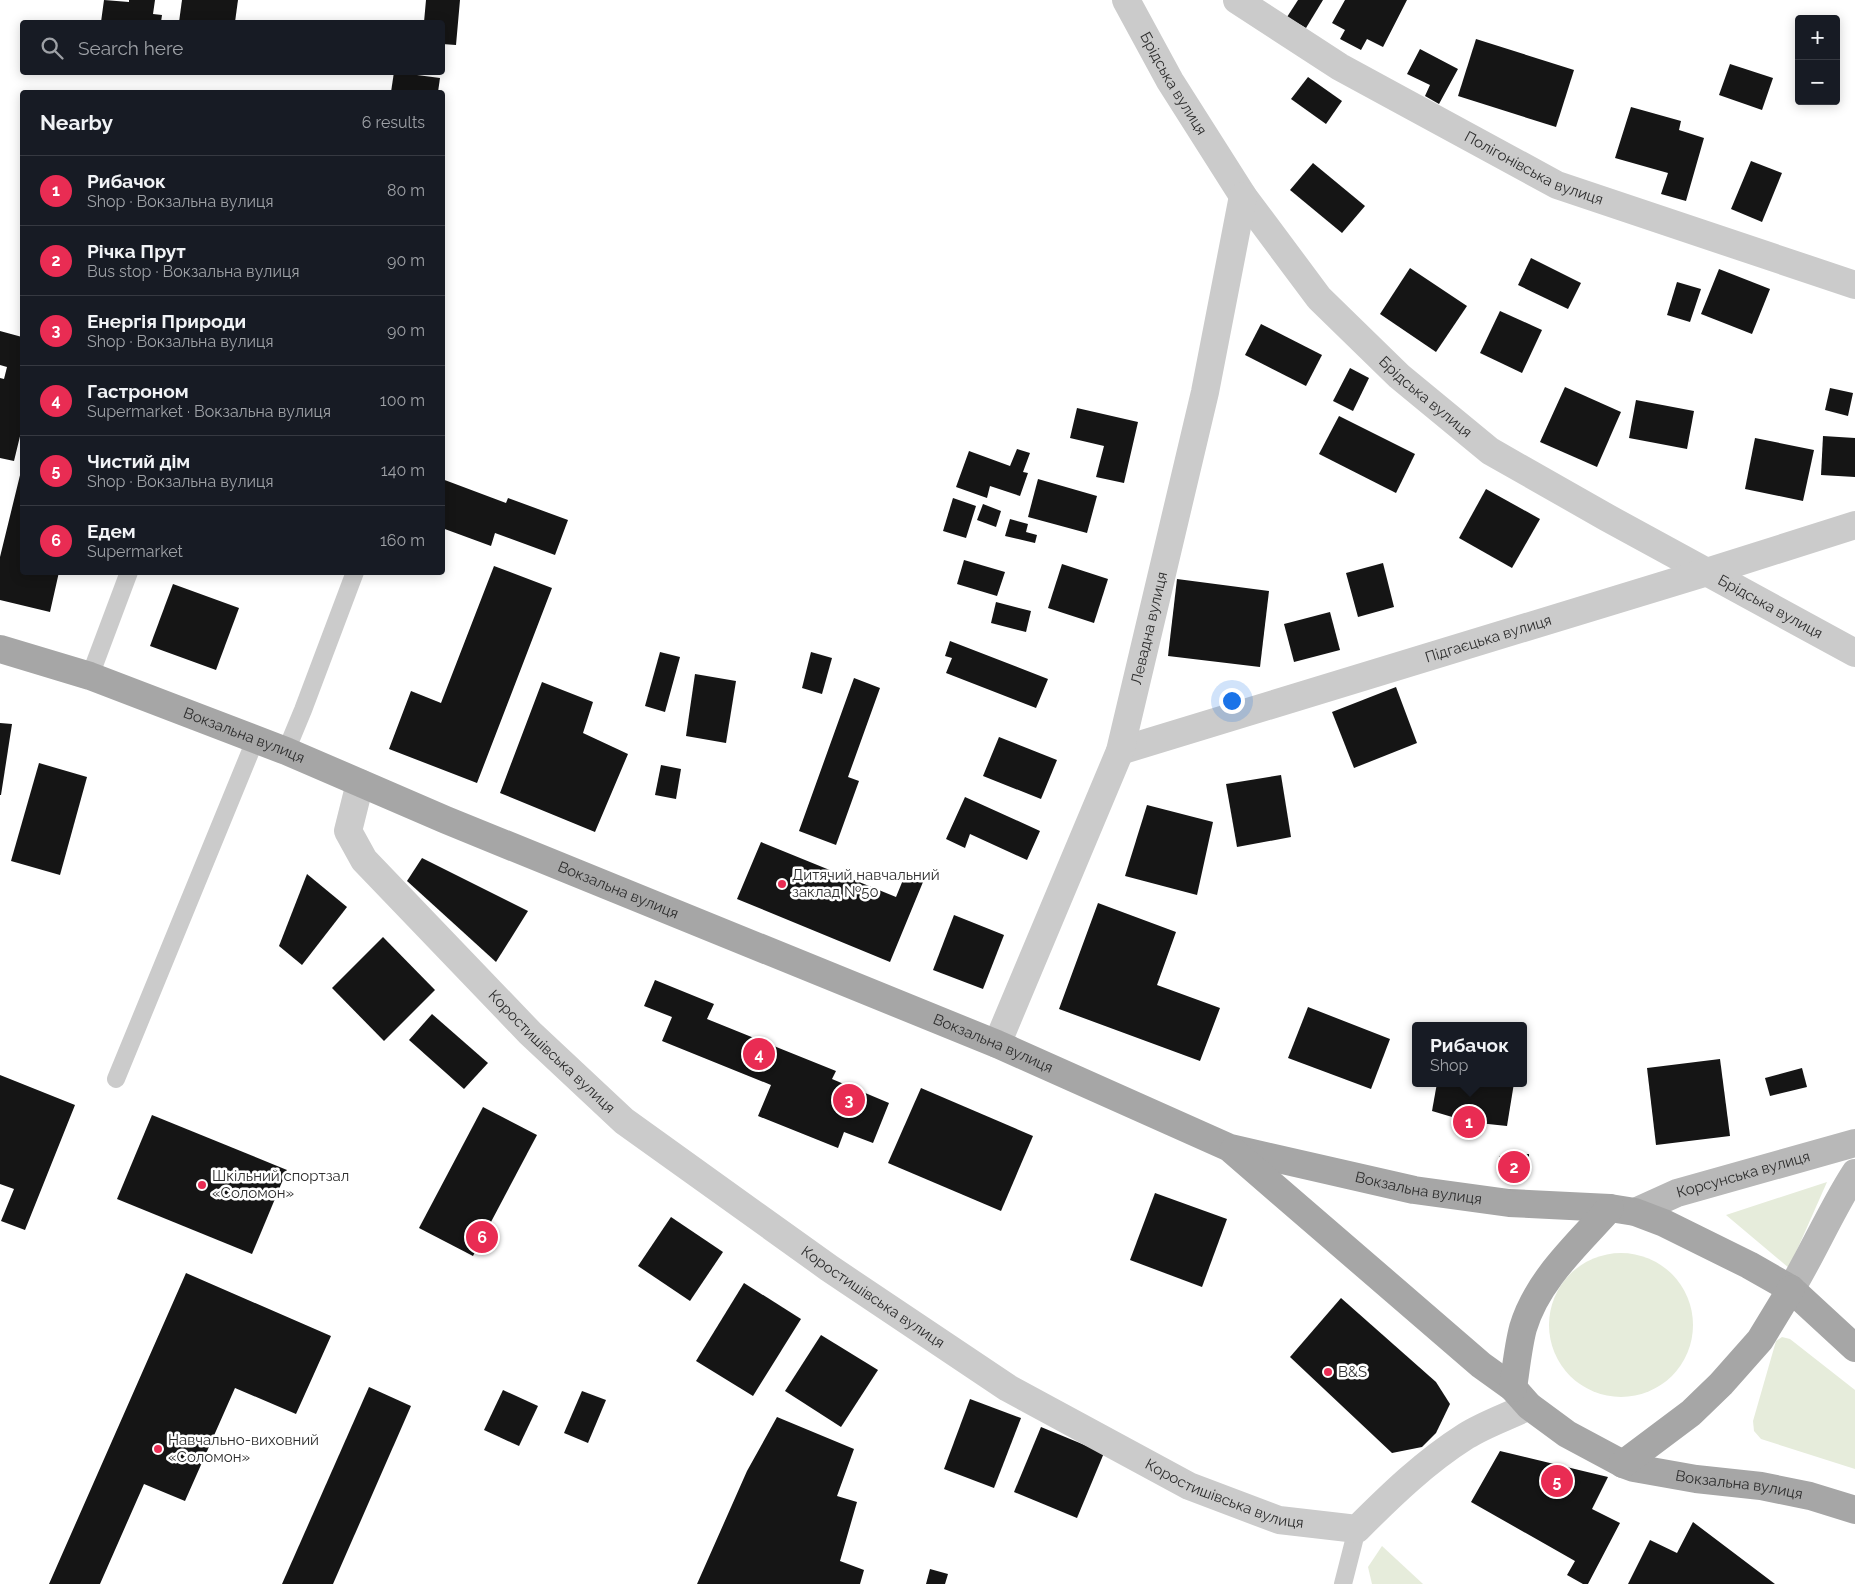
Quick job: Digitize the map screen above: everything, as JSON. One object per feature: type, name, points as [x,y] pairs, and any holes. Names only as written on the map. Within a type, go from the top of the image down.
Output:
[{"type":"main road","name":"Вокзальна вулиця","points":[[0,649],[90,676],[286,750],[455,824],[997,1044],[1230,1148],[1414,1190],[1509,1203],[1622,1210],[1664,1223],[1708,1243],[1791,1289]]},
{"type":"main road","name":"Корсунська вулиця","points":[[1622,1210],[1677,1192],[1855,1143]]},
{"type":"main road","name":"Вокзальна вулиця","points":[[1230,1148],[1481,1365],[1568,1434],[1634,1468],[1696,1479],[1762,1486],[1801,1494],[1855,1510]]},
{"type":"main road","points":[[1623,1464],[1691,1413],[1721,1384],[1760,1340],[1806,1265],[1840,1197],[1855,1173]]},
{"type":"main road","points":[[1521,1397],[1523,1328],[1538,1292],[1571,1250],[1622,1210]]},
{"type":"main road","points":[[1791,1289],[1855,1348]]},
{"type":"street","name":"Брідська вулиця","points":[[1126,0],[1170,81],[1243,196],[1319,298],[1399,376],[1490,451],[1855,653]]},
{"type":"street","name":"Полігонівська вулиця","points":[[1237,0],[1340,67],[1557,185],[1855,285]]},
{"type":"street","name":"Левадна вулиця","points":[[997,1044],[1120,751],[1205,392],[1243,196]]},
{"type":"street","name":"Підгаєцька вулиця","points":[[1120,751],[1855,525]]},
{"type":"street","name":"Коростишівська вулиця","points":[[360,783],[348,831],[364,860],[530,1033],[624,1121],[829,1268],[1008,1388],[1189,1486],[1279,1520],[1357,1529]]},
{"type":"street","points":[[1357,1529],[1396,1489],[1438,1456],[1521,1397]]},
{"type":"lane","points":[[90,676],[128,575]]},
{"type":"lane","points":[[286,750],[354,575]]},
{"type":"lane","points":[[116,1079],[256,738]]},
{"type":"lane","points":[[1343,1584],[1357,1529]]},
{"type":"green space","points":[[1827,1182],[1789,1268],[1726,1215]]},
{"type":"green space","points":[[1621,1253],[1648,1259],[1661,1265],[1672,1274],[1681,1285],[1687,1298],[1693,1325],[1687,1352],[1681,1365],[1672,1376],[1661,1385],[1648,1391],[1621,1397],[1594,1391],[1581,1385],[1570,1376],[1561,1365],[1555,1352],[1549,1325],[1555,1298],[1561,1285],[1570,1274],[1581,1265],[1594,1259]]},
{"type":"green space","points":[[1782,1337],[1790,1339],[1855,1390],[1855,1469],[1761,1439],[1754,1431],[1753,1421],[1776,1341]]},
{"type":"green space","points":[[1382,1546],[1423,1584],[1372,1584],[1368,1567]]},
{"type":"building","points":[[104,0],[129,2],[129,0],[155,0],[153,14],[162,15],[161,20],[101,20]]},
{"type":"building","points":[[182,0],[238,0],[235,20],[179,20]]},
{"type":"building","points":[[426,0],[460,0],[456,45],[445,44],[445,20],[424,20]]},
{"type":"building","points":[[1298,0],[1323,0],[1306,28],[1287,17]]},
{"type":"building","points":[[1345,0],[1407,0],[1383,47],[1367,39],[1361,50],[1340,39],[1345,30],[1332,23]]},
{"type":"building","points":[[1476,39],[1574,70],[1556,127],[1458,96]]},
{"type":"building","points":[[1420,49],[1458,69],[1439,104],[1425,96],[1430,85],[1407,74]]},
{"type":"building","points":[[1730,64],[1773,78],[1762,110],[1719,95]]},
{"type":"building","points":[[394,75],[417,75],[440,78],[438,90],[391,90]]},
{"type":"building","points":[[1308,77],[1342,101],[1326,124],[1291,99]]},
{"type":"building","points":[[1631,107],[1681,121],[1679,130],[1704,138],[1686,201],[1661,194],[1668,173],[1615,158]]},
{"type":"building","points":[[1751,161],[1782,173],[1762,222],[1731,209]]},
{"type":"building","points":[[1313,163],[1365,206],[1342,233],[1290,190]]},
{"type":"building","points":[[1531,258],[1581,283],[1568,309],[1518,285]]},
{"type":"building","points":[[1410,268],[1467,306],[1436,352],[1380,314]]},
{"type":"building","points":[[1719,269],[1770,289],[1752,334],[1701,314]]},
{"type":"building","points":[[1677,282],[1701,289],[1690,322],[1667,315]]},
{"type":"building","points":[[1500,311],[1542,330],[1522,373],[1480,353]]},
{"type":"building","points":[[1261,324],[1322,355],[1306,386],[1245,355]]},
{"type":"building","points":[[0,331],[20,336],[20,436],[14,461],[0,458],[0,378],[4,379],[7,367],[0,365]]},
{"type":"building","points":[[1350,368],[1369,378],[1353,411],[1333,401]]},
{"type":"building","points":[[1565,387],[1621,412],[1597,467],[1540,442]]},
{"type":"building","points":[[1830,388],[1853,393],[1848,416],[1825,410]]},
{"type":"building","points":[[1636,400],[1694,411],[1687,449],[1629,438]]},
{"type":"building","points":[[1077,408],[1138,422],[1124,483],[1096,477],[1104,446],[1070,438]]},
{"type":"building","points":[[1339,416],[1415,454],[1396,493],[1319,454]]},
{"type":"building","points":[[1823,436],[1855,438],[1855,477],[1821,475]]},
{"type":"building","points":[[1755,438],[1814,450],[1803,501],[1745,489]]},
{"type":"building","points":[[1017,449],[1030,453],[1023,472],[1028,473],[1020,496],[990,486],[987,498],[956,487],[969,451],[1010,466]]},
{"type":"building","points":[[20,475],[20,575],[58,575],[50,612],[0,600],[0,557]]},
{"type":"building","points":[[1038,479],[1097,496],[1087,533],[1028,517]]},
{"type":"building","points":[[445,480],[506,503],[508,498],[568,520],[555,555],[495,533],[491,546],[445,529]]},
{"type":"building","points":[[1486,489],[1540,519],[1512,568],[1459,538]]},
{"type":"building","points":[[953,498],[976,506],[966,538],[943,531]]},
{"type":"building","points":[[983,504],[1001,511],[996,527],[977,520]]},
{"type":"building","points":[[1010,519],[1028,524],[1026,532],[1037,535],[1035,543],[1005,536]]},
{"type":"building","points":[[964,560],[1005,572],[997,596],[957,584]]},
{"type":"building","points":[[1383,563],[1394,607],[1358,617],[1346,573]]},
{"type":"building","points":[[1062,564],[1108,579],[1094,623],[1048,608]]},
{"type":"building","points":[[494,566],[552,588],[477,783],[389,749],[411,691],[441,703]]},
{"type":"building","points":[[1177,579],[1269,591],[1260,667],[1168,656]]},
{"type":"building","points":[[173,584],[239,608],[216,670],[150,646]]},
{"type":"building","points":[[996,602],[1031,611],[1026,632],[991,623]]},
{"type":"building","points":[[1330,612],[1340,650],[1294,662],[1284,624]]},
{"type":"building","points":[[950,641],[1048,679],[1036,708],[946,673],[952,658],[945,656]]},
{"type":"building","points":[[660,652],[680,657],[665,712],[645,706]]},
{"type":"building","points":[[811,652],[832,658],[822,694],[802,688]]},
{"type":"building","points":[[695,674],[736,681],[726,743],[686,736]]},
{"type":"building","points":[[854,678],[880,688],[848,777],[859,781],[836,845],[799,831]]},
{"type":"building","points":[[542,682],[593,702],[583,733],[628,754],[595,832],[500,793]]},
{"type":"building","points":[[1396,687],[1417,743],[1354,768],[1332,712]]},
{"type":"building","points":[[0,723],[12,724],[1,795],[0,795]]},
{"type":"building","points":[[999,737],[1057,760],[1041,799],[983,776]]},
{"type":"building","points":[[39,763],[87,777],[60,875],[11,861]]},
{"type":"building","points":[[661,765],[681,769],[676,799],[655,795]]},
{"type":"building","points":[[1281,775],[1291,837],[1237,847],[1226,784]]},
{"type":"building","points":[[965,797],[1040,831],[1027,860],[970,834],[965,848],[946,839]]},
{"type":"building","points":[[1147,805],[1213,822],[1197,895],[1125,876]]},
{"type":"building","points":[[761,842],[896,897],[905,875],[923,882],[890,962],[737,899]]},
{"type":"building","points":[[422,858],[528,911],[496,962],[407,881]]},
{"type":"building","points":[[307,874],[347,907],[302,965],[279,946]]},
{"type":"building","points":[[1098,903],[1176,932],[1157,985],[1220,1008],[1200,1061],[1059,1009]]},
{"type":"building","points":[[954,915],[1004,935],[983,989],[933,970]]},
{"type":"building","points":[[383,937],[435,990],[384,1041],[332,988]]},
{"type":"building","points":[[655,980],[714,1004],[707,1019],[836,1071],[832,1079],[889,1103],[873,1143],[844,1132],[838,1148],[758,1116],[771,1085],[662,1041],[672,1017],[644,1006]]},
{"type":"building","points":[[1308,1007],[1390,1039],[1371,1089],[1288,1058]]},
{"type":"building","points":[[432,1014],[488,1063],[464,1089],[409,1040]]},
{"type":"building","points":[[1720,1059],[1730,1136],[1656,1145],[1647,1068]]},
{"type":"building","points":[[1802,1068],[1807,1087],[1770,1096],[1765,1078]]},
{"type":"building","points":[[0,1075],[75,1105],[25,1230],[1,1221],[14,1189],[0,1184]]},
{"type":"building","points":[[1436,1087],[1513,1087],[1507,1126],[1469,1122],[1432,1111]]},
{"type":"building","points":[[921,1088],[1033,1136],[1001,1211],[888,1163]]},
{"type":"building","points":[[483,1107],[537,1135],[473,1256],[419,1228]]},
{"type":"building","name":"Шкільний спортзал «Соломон»","points":[[152,1115],[287,1170],[252,1254],[117,1199]]},
{"type":"building","points":[[1529,1154],[1529,1166],[1499,1168],[1499,1156]]},
{"type":"building","points":[[1155,1193],[1227,1219],[1202,1287],[1130,1260]]},
{"type":"building","points":[[671,1217],[723,1252],[690,1301],[638,1266]]},
{"type":"building","name":"Навчально-виховний «Соломон»","points":[[186,1273],[331,1336],[296,1414],[235,1388],[185,1501],[144,1484],[100,1584],[49,1584]]},
{"type":"building","points":[[744,1283],[801,1319],[753,1396],[696,1361]]},
{"type":"building","points":[[1341,1298],[1436,1382],[1450,1404],[1436,1433],[1422,1447],[1392,1453],[1290,1357]]},
{"type":"building","points":[[821,1335],[878,1370],[841,1427],[785,1391]]},
{"type":"building","name":"Навчально-виховний «Соломон»","points":[[369,1387],[411,1406],[333,1584],[282,1584]]},
{"type":"building","points":[[503,1390],[538,1406],[519,1446],[484,1430]]},
{"type":"building","points":[[582,1391],[606,1400],[588,1443],[564,1433]]},
{"type":"building","points":[[970,1399],[1021,1418],[994,1488],[944,1469]]},
{"type":"building","points":[[777,1417],[854,1449],[837,1496],[857,1502],[840,1561],[864,1570],[860,1584],[697,1584],[747,1471]]},
{"type":"building","points":[[1041,1427],[1104,1453],[1077,1518],[1014,1492]]},
{"type":"building","points":[[1500,1451],[1608,1477],[1592,1509],[1620,1523],[1588,1584],[1583,1584],[1567,1575],[1575,1561],[1471,1502]]},
{"type":"building","points":[[1693,1522],[1775,1584],[1628,1584],[1650,1540],[1677,1553]]},
{"type":"building","points":[[930,1569],[948,1574],[945,1584],[926,1584]]},
{"type":"place","name":"Дитячий навчальний заклад №50","points":[[782,884]]},
{"type":"place","name":"Гастроном","points":[[759,1054]]},
{"type":"place","name":"Енергія Природи","points":[[849,1100]]},
{"type":"place","name":"Рибачок","points":[[1469,1122]]},
{"type":"place","name":"Річка Прут","points":[[1514,1167]]},
{"type":"place","name":"Шкільний спортзал «Соломон»","points":[[202,1185]]},
{"type":"place","name":"Едем","points":[[482,1237]]},
{"type":"place","name":"B&S","points":[[1328,1372]]},
{"type":"place","name":"Навчально-виховний «Соломон»","points":[[158,1449]]},
{"type":"place","name":"Чистий дім","points":[[1557,1481]]}]
